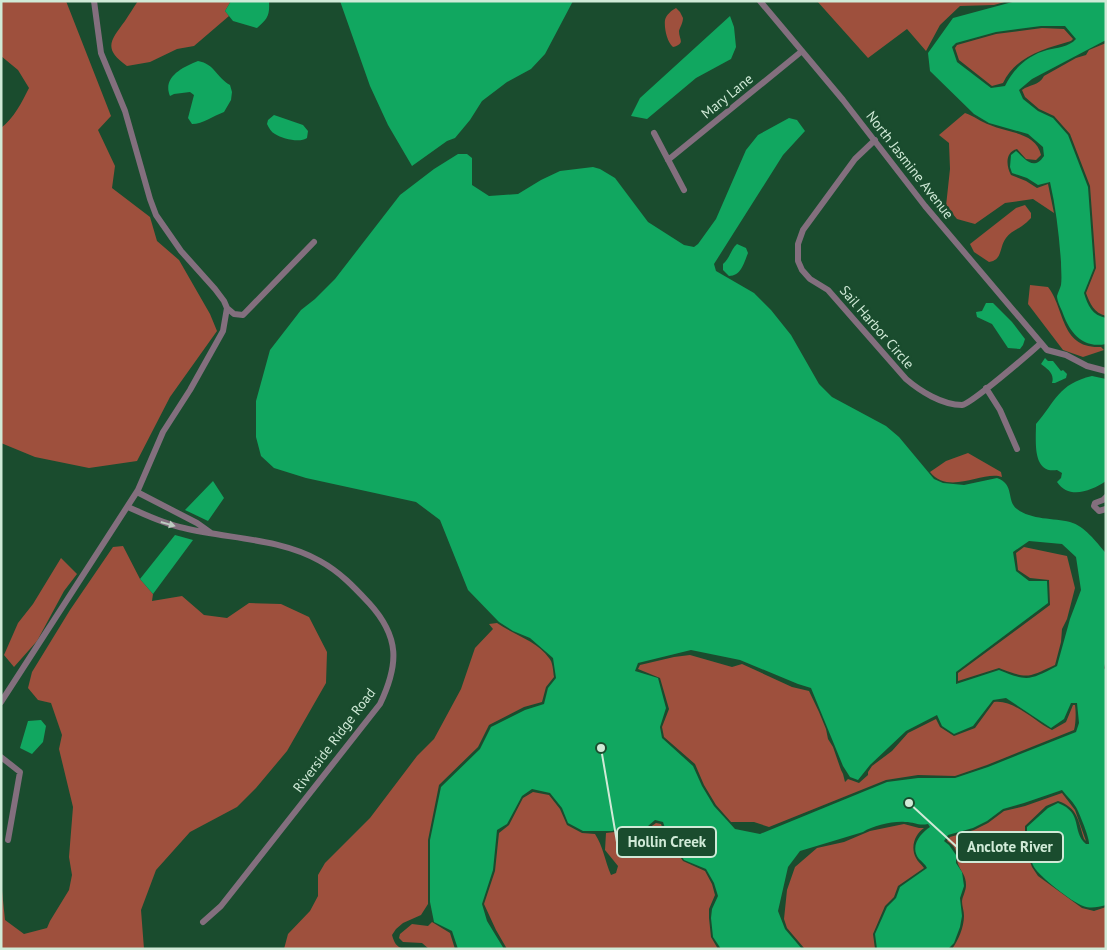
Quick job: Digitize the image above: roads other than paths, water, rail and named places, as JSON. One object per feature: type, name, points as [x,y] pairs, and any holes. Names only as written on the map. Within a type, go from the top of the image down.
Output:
[{"type":"street","points":[[94,1],[101,53],[125,111],[156,215],[181,251],[216,289],[227,308],[234,314],[244,315],[314,242]]},
{"type":"street","name":"North Jasmine Avenue","points":[[760,1],[875,140],[921,200],[1041,343]]},
{"type":"street","name":"Mary Lane","points":[[668,160],[802,52]]},
{"type":"street","points":[[654,133],[684,190]]},
{"type":"street","name":"Sail Harbor Circle","points":[[875,140],[855,159],[802,230],[798,244],[798,262],[802,270],[828,290],[898,372],[920,390],[950,403],[963,405],[976,398],[1041,343]]},
{"type":"street","points":[[1,702],[137,492],[163,432],[190,390],[223,331],[227,308]]},
{"type":"street","points":[[1041,343],[1050,352],[1066,355],[1088,366],[1106,370]]},
{"type":"street","points":[[986,388],[1000,410],[1017,449]]},
{"type":"street","name":"Riverside Ridge Road","points":[[137,492],[197,523],[212,533]]},
{"type":"street","points":[[1105,500],[1097,501],[1094,506],[1098,511],[1106,509]]},
{"type":"street","name":"Riverside Ridge Road","points":[[128,507],[160,521],[184,528],[261,541],[291,549],[320,561],[346,579],[383,619],[392,643],[394,666],[390,683],[380,704],[221,906],[203,922]]},
{"type":"street","points":[[1,757],[20,772],[8,840]]},
{"type":"place","name":"Hollin Creek","points":[[601,748]]},
{"type":"place","name":"Anclote River","points":[[909,803]]}]
